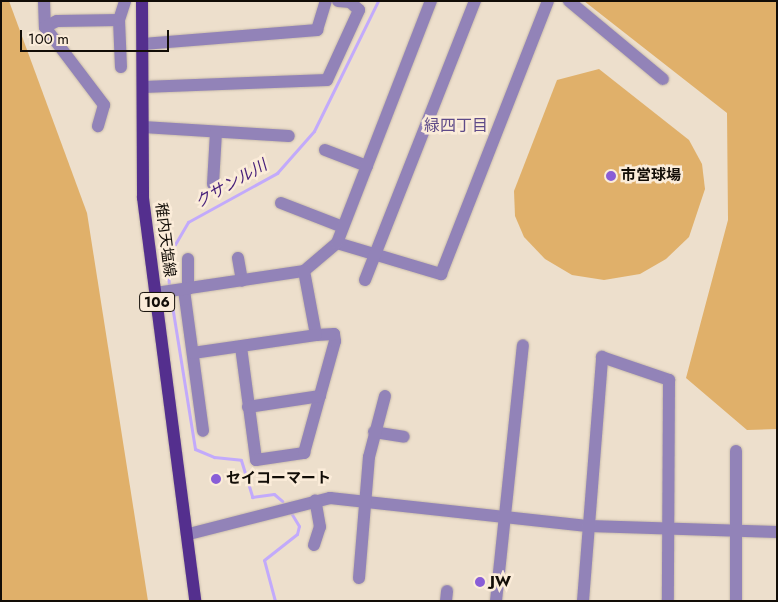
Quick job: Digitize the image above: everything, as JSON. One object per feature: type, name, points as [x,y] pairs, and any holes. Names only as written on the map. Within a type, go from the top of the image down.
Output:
[{"type":"main road","name":"稚内天塩線","points":[[142,1],[143,198],[189,534],[195,601]]},
{"type":"street","points":[[44,1],[45,27],[104,105],[104,115],[98,126]]},
{"type":"street","points":[[121,67],[119,20],[124,1]]},
{"type":"street","points":[[142,44],[317,30],[326,1]]},
{"type":"street","points":[[143,87],[327,80],[359,10],[350,2],[338,1]]},
{"type":"street","points":[[156,294],[304,271],[336,243],[431,1]]},
{"type":"street","points":[[364,280],[475,1]]},
{"type":"street","points":[[336,243],[374,257],[441,274],[548,1]]},
{"type":"street","points":[[568,1],[663,79]]},
{"type":"street","points":[[45,27],[57,21],[119,20]]},
{"type":"street","points":[[143,127],[289,136]]},
{"type":"street","points":[[213,184],[216,132]]},
{"type":"street","points":[[325,150],[367,166]]},
{"type":"street","points":[[281,203],[342,227]]},
{"type":"street","points":[[238,258],[242,281]]},
{"type":"street","points":[[188,259],[186,289],[203,431]]},
{"type":"street","points":[[304,271],[316,335]]},
{"type":"street","points":[[193,353],[334,334],[335,341],[304,453],[256,460],[241,347]]},
{"type":"street","points":[[496,601],[523,345]]},
{"type":"street","points":[[583,601],[602,357],[669,380],[668,601]]},
{"type":"street","points":[[248,407],[320,396]]},
{"type":"street","points":[[359,578],[365,502],[374,432],[385,396]]},
{"type":"street","points":[[374,432],[404,437]]},
{"type":"street","points":[[736,451],[736,601]]},
{"type":"street","points":[[314,545],[320,527],[315,500]]},
{"type":"street","points":[[189,534],[315,500],[365,502],[589,526],[669,531],[777,532]]},
{"type":"shaded area","points":[[1,1],[9,1],[87,213],[148,601],[1,601]]},
{"type":"shaded area","points":[[584,1],[777,1],[777,429],[747,430],[686,378],[728,220],[727,113]]},
{"type":"shaded area","name":"市営球場","points":[[599,69],[689,140],[702,164],[705,189],[689,237],[666,259],[640,274],[604,280],[572,275],[545,259],[524,237],[515,216],[514,191],[557,80]]},
{"type":"waterway","name":"クサンル川","points":[[169,286],[167,258],[188,222],[277,173],[314,131],[378,1]]},
{"type":"waterway","name":"クサンル川","points":[[171,299],[195,449],[214,457],[241,460],[252,497],[274,494],[282,501]]},
{"type":"waterway","name":"クサンル川","points":[[275,601],[264,560],[297,534],[299,526],[290,511]]},
{"type":"place","name":"市営球場","points":[[611,176]]},
{"type":"place","name":"セイコーマート","points":[[216,479]]},
{"type":"place","name":"JW","points":[[480,582]]},
{"type":"district","name":"緑四丁目","points":[[456,126]]}]
